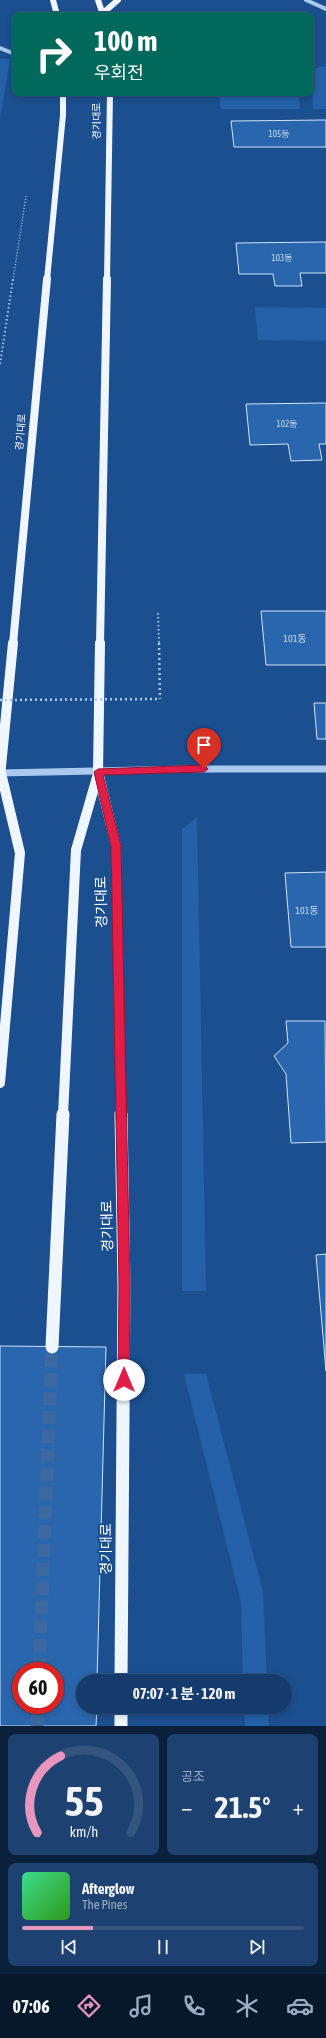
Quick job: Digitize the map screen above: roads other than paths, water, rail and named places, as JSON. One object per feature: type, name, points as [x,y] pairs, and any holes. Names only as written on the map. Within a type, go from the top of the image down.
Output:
[{"type":"main road","points":[[49,0],[54,3]]},
{"type":"main road","points":[[98,0],[102,12]]},
{"type":"main road","points":[[105,12],[118,0]]},
{"type":"main road","name":"경기대로","points":[[0,1083],[20,853],[0,774],[62,131],[63,96]]},
{"type":"main road","name":"경기대로","points":[[110,96],[98,772],[116,846],[124,1285],[121,1674]]},
{"type":"main road","name":"경기대로","points":[[52,1347],[76,850],[98,772]]},
{"type":"main road","points":[[121,1714],[121,1726]]},
{"type":"street","points":[[306,0],[326,10]]},
{"type":"street","points":[[0,48],[12,53]]},
{"type":"street","points":[[0,774],[189,769],[326,769]]},
{"type":"tunnel","points":[[39,1662],[52,1347]]},
{"type":"tunnel","points":[[37,1726],[38,1714]]}]
